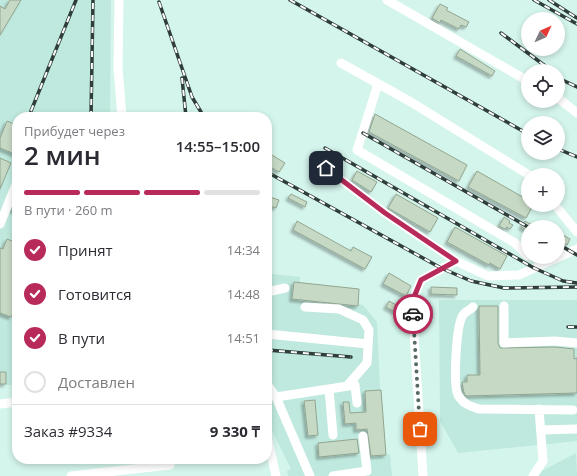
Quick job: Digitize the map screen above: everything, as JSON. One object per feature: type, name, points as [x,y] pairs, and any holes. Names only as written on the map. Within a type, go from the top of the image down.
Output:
[{"type":"street","points":[[119,0],[118,68],[122,112]]},
{"type":"street","points":[[387,0],[521,77]]},
{"type":"street","points":[[341,63],[521,170]]},
{"type":"street","points":[[378,84],[357,150],[515,243],[521,249]]},
{"type":"street","points":[[565,104],[577,113]]},
{"type":"street","points":[[314,159],[385,213],[456,261],[488,276],[519,274],[577,249]]},
{"type":"street","points":[[0,224],[12,194]]},
{"type":"street","points":[[561,212],[577,232]]},
{"type":"street","points":[[423,476],[412,302],[421,280],[456,261]]},
{"type":"street","points":[[272,291],[285,288]]},
{"type":"street","points":[[504,306],[504,343],[555,341],[577,343]]},
{"type":"street","points":[[305,307],[339,309],[364,320],[369,330],[367,363],[347,386]]},
{"type":"street","points":[[473,307],[463,314],[458,328],[456,388],[461,400],[467,405],[479,409],[573,410]]},
{"type":"street","points":[[272,334],[368,344]]},
{"type":"street","points":[[276,397],[355,385],[357,403]]},
{"type":"street","points":[[329,389],[333,435]]},
{"type":"street","points":[[272,391],[276,397],[310,476]]},
{"type":"street","points":[[0,404],[12,403]]},
{"type":"street","points":[[534,476],[543,461],[539,409]]},
{"type":"street","points":[[541,430],[577,429]]},
{"type":"street","points":[[333,476],[367,471],[363,436]]},
{"type":"street","points":[[272,458],[276,476]]},
{"type":"street","points":[[71,476],[156,464]]},
{"type":"shaded area","points":[[0,0],[111,0],[110,112],[12,112],[12,385],[0,385]]},
{"type":"shaded area","points":[[272,274],[300,277],[300,283],[359,289],[358,304],[363,305],[377,322],[380,389],[386,455],[390,454],[392,476],[288,476],[287,471],[291,469],[272,431]]},
{"type":"shaded area","points":[[439,300],[577,300],[577,441],[458,453],[440,421]]},
{"type":"shaded area","points":[[576,453],[577,476],[532,476]]},
{"type":"building","points":[[10,0],[21,0],[0,35],[0,6],[5,9]]},
{"type":"building","points":[[440,4],[448,8],[446,10],[469,22],[466,27],[461,25],[459,29],[441,20],[440,23],[432,18]]},
{"type":"building","points":[[460,49],[495,71],[492,76],[456,56]]},
{"type":"building","points":[[375,114],[467,165],[459,181],[369,132]]},
{"type":"building","points":[[7,121],[12,123],[12,153],[0,148],[0,138]]},
{"type":"building","points":[[272,155],[285,163],[279,172],[272,168]]},
{"type":"building","points":[[0,158],[11,163],[0,189]]},
{"type":"building","points":[[357,171],[377,182],[371,192],[352,180]]},
{"type":"building","points":[[477,171],[521,196],[521,212],[529,212],[526,218],[468,187]]},
{"type":"building","points":[[291,194],[307,202],[305,207],[288,198]]},
{"type":"building","points":[[396,194],[438,218],[430,232],[388,208]]},
{"type":"building","points":[[272,198],[279,200],[276,208],[272,207]]},
{"type":"building","points":[[504,217],[513,225],[510,229],[507,227],[505,229],[499,226]]},
{"type":"building","points":[[297,221],[351,251],[353,247],[372,257],[365,269],[293,230]]},
{"type":"building","points":[[455,227],[507,256],[500,269],[490,263],[489,265],[447,242]]},
{"type":"building","points":[[565,236],[570,239],[567,245],[565,244]]},
{"type":"building","points":[[7,239],[12,241],[11,317],[0,313],[0,248],[3,249]]},
{"type":"building","points":[[389,273],[411,286],[406,296],[383,284]]},
{"type":"building","points":[[294,282],[359,289],[358,306],[292,299]]},
{"type":"building","points":[[431,287],[457,288],[457,295],[431,294]]},
{"type":"building","points":[[389,301],[398,306],[395,312],[386,307]]},
{"type":"building","points":[[479,306],[498,306],[498,343],[500,348],[555,347],[574,349],[574,359],[577,358],[577,393],[466,396],[462,382],[467,382],[467,375],[480,375]]},
{"type":"building","points":[[432,307],[432,319],[420,319],[420,308]]},
{"type":"building","points":[[0,372],[6,372],[6,384],[0,384]]},
{"type":"building","points":[[381,390],[386,455],[371,456],[367,429],[356,430],[356,423],[345,424],[343,402],[349,402],[350,413],[366,412],[365,391]]},
{"type":"building","points":[[315,400],[318,435],[308,436],[304,401]]},
{"type":"building","points":[[357,439],[359,453],[319,457],[318,443]]},
{"type":"railway","points":[[31,111],[76,0]]},
{"type":"railway","points":[[91,112],[93,0]]},
{"type":"railway","points":[[290,0],[521,130]]},
{"type":"railway","points":[[534,0],[577,24]]},
{"type":"railway","points":[[549,0],[577,18]]},
{"type":"railway","points":[[159,2],[192,97],[201,112]]},
{"type":"railway","points":[[501,33],[543,64]]},
{"type":"railway","points":[[182,78],[185,112]]},
{"type":"railway","points":[[565,81],[577,87]]},
{"type":"railway","points":[[363,133],[521,223]]},
{"type":"railway","points":[[325,148],[534,268],[563,281],[577,283]]},
{"type":"railway","points":[[565,152],[577,157]]},
{"type":"railway","points":[[272,175],[441,268],[471,281],[504,288],[577,287]]},
{"type":"railway","points":[[565,248],[577,255]]},
{"type":"railway","points":[[568,327],[577,327]]},
{"type":"railway","points":[[272,350],[351,357]]},
{"type":"way so far","points":[[413,314],[420,429]]},
{"type":"route","points":[[326,168],[385,213],[413,233],[439,248],[456,261],[421,280],[412,302],[413,314]]}]
